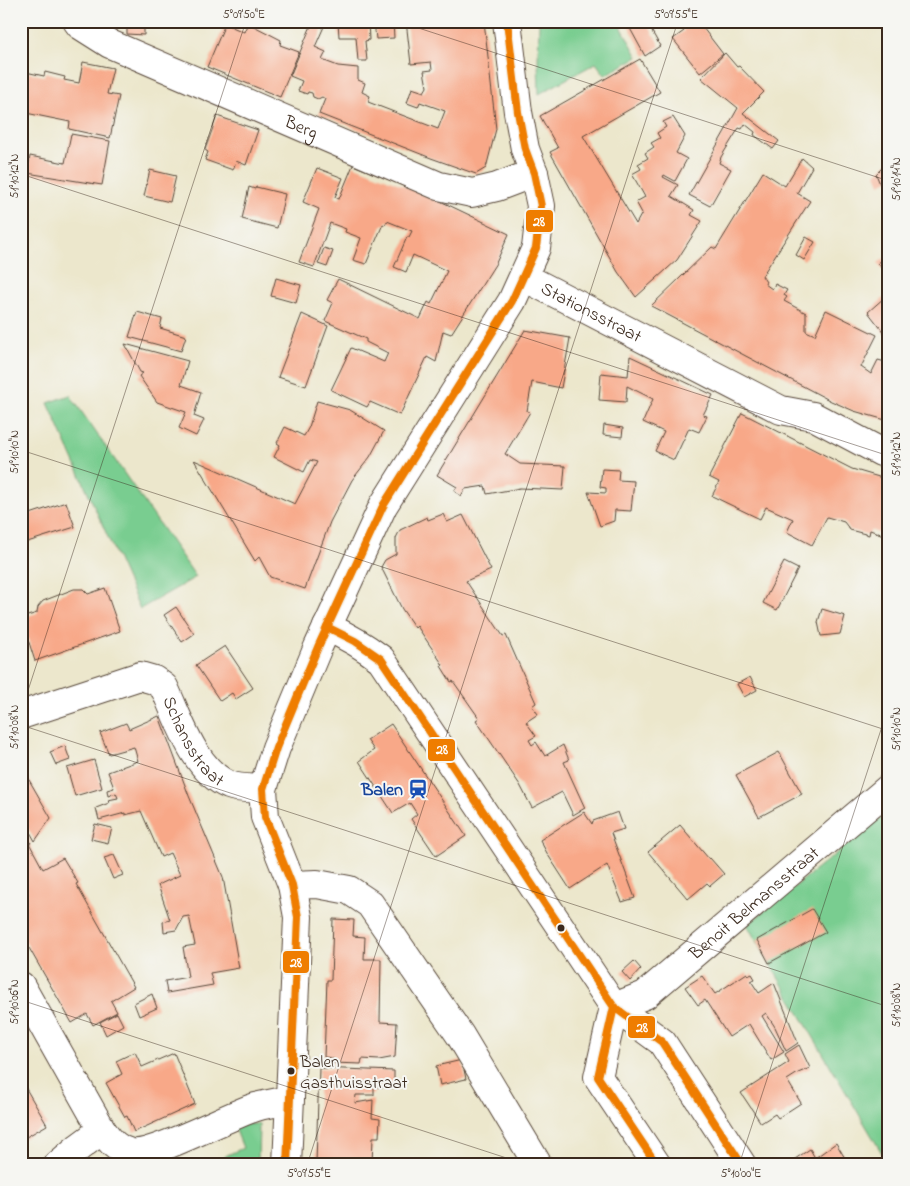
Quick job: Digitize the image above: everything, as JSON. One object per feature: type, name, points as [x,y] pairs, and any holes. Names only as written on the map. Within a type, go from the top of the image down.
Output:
[{"type":"street","name":"Berg","points":[[76,21],[80,26],[110,44],[439,186],[472,193],[497,187],[534,173]]},
{"type":"street","points":[[507,21],[518,112],[525,149],[534,173],[541,206],[540,228],[536,248],[524,277]]},
{"type":"street","name":"Stationsstraat","points":[[263,788],[279,740],[327,627],[383,506],[512,301],[524,277],[781,410],[813,416],[881,452],[889,454]]},
{"type":"street","points":[[327,627],[363,646],[381,659],[614,1007],[662,1042],[742,1165]]},
{"type":"street","name":"Schansstraat","points":[[21,715],[140,676],[154,680],[164,687],[195,755],[212,775],[230,785],[242,788],[263,788]]},
{"type":"street","points":[[263,788],[265,818],[292,885],[298,917],[287,1165]]},
{"type":"street","name":"Benoit Belmansstraat","points":[[614,1007],[645,995],[889,788]]},
{"type":"street","points":[[292,885],[317,884],[349,890],[370,904],[460,1035],[538,1165]]},
{"type":"street","points":[[21,986],[102,1130],[114,1146],[123,1150],[132,1153],[152,1151],[256,1107],[290,1100]]},
{"type":"street","points":[[614,1007],[598,1077],[657,1165]]},
{"type":"street","points":[[58,1165],[79,1146],[102,1130]]},
{"type":"green space","points":[[539,21],[618,21],[638,57],[605,75],[596,63],[539,94]]},
{"type":"green space","points":[[70,395],[196,577],[140,609],[48,403]]},
{"type":"green space","points":[[889,811],[889,1165],[747,925]]},
{"type":"green space","points":[[248,1124],[259,1124],[258,1165],[204,1165],[243,1148],[235,1128]]},
{"type":"building","points":[[313,21],[326,22],[315,47],[326,52],[322,60],[338,66],[358,68],[358,80],[365,83],[362,92],[370,96],[368,102],[438,129],[445,111],[420,102],[418,107],[407,103],[412,88],[424,92],[427,87],[424,71],[432,70],[431,62],[411,64],[406,21],[484,21],[496,129],[486,168],[476,174],[319,114],[325,99],[313,97],[312,93],[308,92],[307,94],[298,91],[302,81],[290,76]]},
{"type":"building","points":[[338,21],[368,21],[369,40],[365,41],[367,61],[358,61],[356,37],[339,37]]},
{"type":"building","points":[[374,21],[393,21],[394,38],[376,39]]},
{"type":"building","points":[[626,21],[646,21],[660,46],[645,56]]},
{"type":"building","points":[[672,21],[701,21],[705,26],[703,28],[723,54],[700,73],[673,39],[684,31],[680,25],[677,28]]},
{"type":"building","points":[[248,23],[281,40],[280,45],[299,52],[280,97],[207,67],[225,24],[244,32]]},
{"type":"building","points":[[127,24],[144,25],[144,35],[127,34]]},
{"type":"building","points":[[725,53],[764,92],[743,113],[779,141],[773,149],[754,135],[755,132],[745,124],[742,129],[739,128],[719,163],[731,169],[710,206],[689,195],[738,108],[701,78]]},
{"type":"building","points":[[640,59],[660,92],[583,136],[636,224],[642,213],[636,202],[645,197],[632,174],[641,169],[638,164],[648,158],[645,153],[654,147],[651,143],[660,138],[657,133],[666,127],[663,122],[673,117],[685,136],[676,153],[687,159],[675,181],[664,175],[663,177],[678,185],[671,196],[694,210],[691,215],[702,221],[677,260],[636,297],[618,272],[550,152],[558,148],[540,116]]},
{"type":"building","points":[[83,62],[113,68],[107,94],[119,96],[110,138],[69,129],[70,122],[21,112],[21,71],[44,76],[45,72],[65,77],[64,80],[79,83]]},
{"type":"building","points":[[217,116],[258,130],[246,165],[236,161],[233,170],[205,160],[208,152],[205,150]]},
{"type":"building","points":[[71,134],[110,141],[102,185],[27,173],[30,156],[65,163]]},
{"type":"building","points":[[802,158],[812,167],[797,193],[810,201],[762,276],[766,282],[765,284],[772,289],[775,284],[787,290],[784,295],[787,297],[784,301],[806,313],[806,331],[815,335],[826,310],[877,335],[861,367],[871,374],[878,360],[889,363],[889,421],[854,411],[831,401],[651,306],[712,247],[716,249],[763,172],[785,186]]},
{"type":"building","points":[[889,161],[889,180],[880,184],[876,174]]},
{"type":"building","points":[[353,165],[436,199],[509,234],[496,263],[451,334],[443,331],[436,362],[427,357],[400,415],[370,402],[367,407],[331,390],[351,348],[384,362],[388,353],[366,342],[366,339],[325,321],[333,303],[327,300],[338,279],[420,319],[428,302],[431,304],[447,271],[413,255],[406,272],[394,267],[407,237],[409,237],[412,231],[387,221],[385,225],[383,224],[366,264],[353,260],[361,238],[345,232],[346,229],[330,223],[314,267],[299,262],[319,209],[303,202],[317,168],[343,178],[335,197],[339,199]]},
{"type":"building","points":[[150,170],[176,176],[170,202],[144,196]]},
{"type":"building","points":[[249,187],[285,194],[277,228],[242,219]]},
{"type":"building","points":[[806,237],[815,242],[804,260],[796,255]]},
{"type":"building","points":[[324,248],[333,251],[327,267],[318,264]]},
{"type":"building","points":[[889,255],[889,271],[885,273],[878,263]]},
{"type":"building","points":[[276,278],[301,285],[296,303],[271,296]]},
{"type":"building","points":[[885,297],[887,300],[889,298],[889,339],[868,312]]},
{"type":"building","points":[[137,312],[162,319],[160,328],[186,336],[181,351],[129,337]]},
{"type":"building","points":[[302,314],[328,326],[306,386],[278,377]]},
{"type":"building","points":[[525,330],[570,338],[561,388],[532,382],[527,411],[530,412],[505,454],[520,464],[565,466],[563,490],[520,488],[487,494],[485,486],[465,489],[461,496],[454,491],[457,487],[437,475]]},
{"type":"building","points":[[125,344],[188,361],[181,385],[201,392],[194,416],[204,420],[196,436],[179,428],[186,412],[157,402],[139,376],[143,373],[140,372]]},
{"type":"building","points":[[630,356],[713,395],[703,415],[707,416],[699,432],[689,428],[674,460],[655,451],[664,432],[643,422],[653,399],[627,386],[626,402],[599,400],[601,373],[628,376]]},
{"type":"building","points":[[317,401],[350,410],[384,431],[370,457],[352,480],[330,522],[305,589],[270,577],[259,557],[255,561],[194,460],[295,504],[317,462],[310,460],[304,472],[274,457],[280,445],[277,443],[285,427],[304,436],[309,427]]},
{"type":"building","points":[[742,413],[852,469],[889,480],[889,537],[870,530],[869,535],[850,530],[844,522],[827,517],[812,545],[787,532],[793,519],[766,507],[760,519],[712,496],[719,482],[709,477]]},
{"type":"building","points":[[604,425],[623,428],[622,437],[603,435]]},
{"type":"building","points":[[602,469],[619,470],[618,480],[634,481],[631,511],[615,510],[614,521],[600,526],[588,492],[606,493],[606,488],[600,487]]},
{"type":"building","points":[[66,502],[75,527],[21,544],[21,517]]},
{"type":"building","points":[[443,514],[447,522],[463,515],[491,570],[466,581],[503,636],[506,635],[536,703],[532,706],[538,714],[526,722],[536,736],[529,740],[532,745],[536,742],[545,756],[563,745],[569,760],[564,762],[585,808],[573,815],[562,792],[532,808],[520,785],[476,720],[479,718],[453,681],[451,682],[441,666],[443,665],[417,626],[415,628],[402,609],[381,567],[385,560],[396,554],[396,538],[400,530],[427,517],[428,520]]},
{"type":"building","points":[[784,562],[798,569],[777,610],[763,603]]},
{"type":"building","points":[[105,588],[120,631],[35,661],[21,618],[37,613],[38,607],[43,601],[74,589],[83,589],[88,594]]},
{"type":"building","points":[[176,607],[194,634],[182,642],[164,615]]},
{"type":"building","points":[[822,609],[845,616],[840,634],[821,636],[818,622]]},
{"type":"building","points":[[225,646],[253,688],[236,699],[232,693],[220,701],[196,665]]},
{"type":"building","points":[[750,677],[757,690],[744,697],[737,684]]},
{"type":"building","points":[[159,716],[189,796],[223,877],[239,968],[210,973],[213,985],[167,993],[165,981],[188,977],[183,947],[195,945],[189,916],[183,917],[176,930],[164,932],[163,922],[170,920],[158,885],[180,875],[170,853],[161,857],[141,811],[99,820],[96,808],[109,803],[108,800],[118,798],[116,793],[108,796],[107,790],[114,788],[108,772],[138,761],[134,747],[109,754],[100,733],[126,723],[129,729]]},
{"type":"building","points":[[391,724],[466,836],[436,856],[411,819],[417,814],[410,803],[393,813],[359,761],[374,750],[367,740]]},
{"type":"building","points":[[65,746],[70,760],[56,765],[50,752]]},
{"type":"building","points":[[779,752],[802,794],[759,817],[736,775]]},
{"type":"building","points":[[94,760],[102,788],[75,796],[67,768]]},
{"type":"building","points":[[21,766],[51,818],[35,841],[21,816]]},
{"type":"building","points":[[584,812],[592,824],[593,821],[618,812],[624,829],[611,833],[635,898],[622,902],[607,865],[570,889],[548,855],[540,840]]},
{"type":"building","points":[[95,824],[112,828],[108,843],[91,839]]},
{"type":"building","points":[[21,825],[43,869],[63,858],[134,987],[111,1001],[117,1012],[93,1025],[87,1014],[72,1023],[21,934]]},
{"type":"building","points":[[680,825],[724,874],[710,886],[707,883],[688,899],[648,852]]},
{"type":"building","points":[[114,855],[123,875],[113,879],[104,858]]},
{"type":"building","points":[[812,909],[826,932],[769,963],[757,940]]},
{"type":"building","points":[[333,919],[354,920],[353,936],[365,937],[364,959],[381,959],[380,1022],[397,1023],[395,1057],[379,1060],[362,1059],[361,1064],[332,1063],[333,1058],[324,1057],[327,980],[331,980]]},
{"type":"building","points":[[634,961],[641,969],[630,981],[622,972]]},
{"type":"building","points":[[747,973],[748,976],[752,974],[755,979],[751,981],[759,993],[774,983],[798,1043],[786,1051],[766,1013],[762,1016],[784,1052],[771,1060],[749,1024],[729,1037],[705,1000],[698,1005],[685,987],[702,976],[715,994]]},
{"type":"building","points":[[152,994],[157,1008],[139,1016],[134,1003]]},
{"type":"building","points":[[117,1013],[123,1025],[106,1035],[100,1022]]},
{"type":"building","points":[[799,1045],[810,1068],[787,1080],[801,1103],[778,1118],[775,1114],[761,1123],[741,1093],[789,1062],[785,1054]]},
{"type":"building","points":[[135,1052],[142,1067],[174,1053],[195,1104],[134,1132],[127,1116],[125,1117],[106,1083],[122,1074],[116,1061]]},
{"type":"building","points":[[462,1060],[466,1079],[440,1085],[436,1066]]},
{"type":"building","points":[[319,1068],[394,1071],[394,1088],[374,1087],[374,1095],[356,1095],[355,1103],[373,1100],[372,1118],[380,1119],[379,1137],[373,1137],[372,1165],[322,1165],[322,1163],[316,1163]]},
{"type":"building","points":[[21,1080],[47,1125],[21,1140]]},
{"type":"building","points":[[836,1143],[849,1165],[794,1165],[792,1161],[810,1149],[815,1158]]},
{"type":"transit line","name":"28","points":[[287,1165],[298,917],[292,885],[265,817],[263,789],[276,748],[318,647],[383,506],[512,301],[536,248],[541,206],[534,173],[525,149],[518,112],[507,21]]},
{"type":"transit line","name":"28","points":[[327,627],[355,641],[381,659],[614,1007],[662,1042],[742,1165]]},
{"type":"transit line","name":"28","points":[[614,1007],[598,1077],[657,1165]]},
{"type":"place","name":"Balen","points":[[418,789]]},
{"type":"place","name":"Balen Gasthuisstraat","points":[[291,1071]]}]
